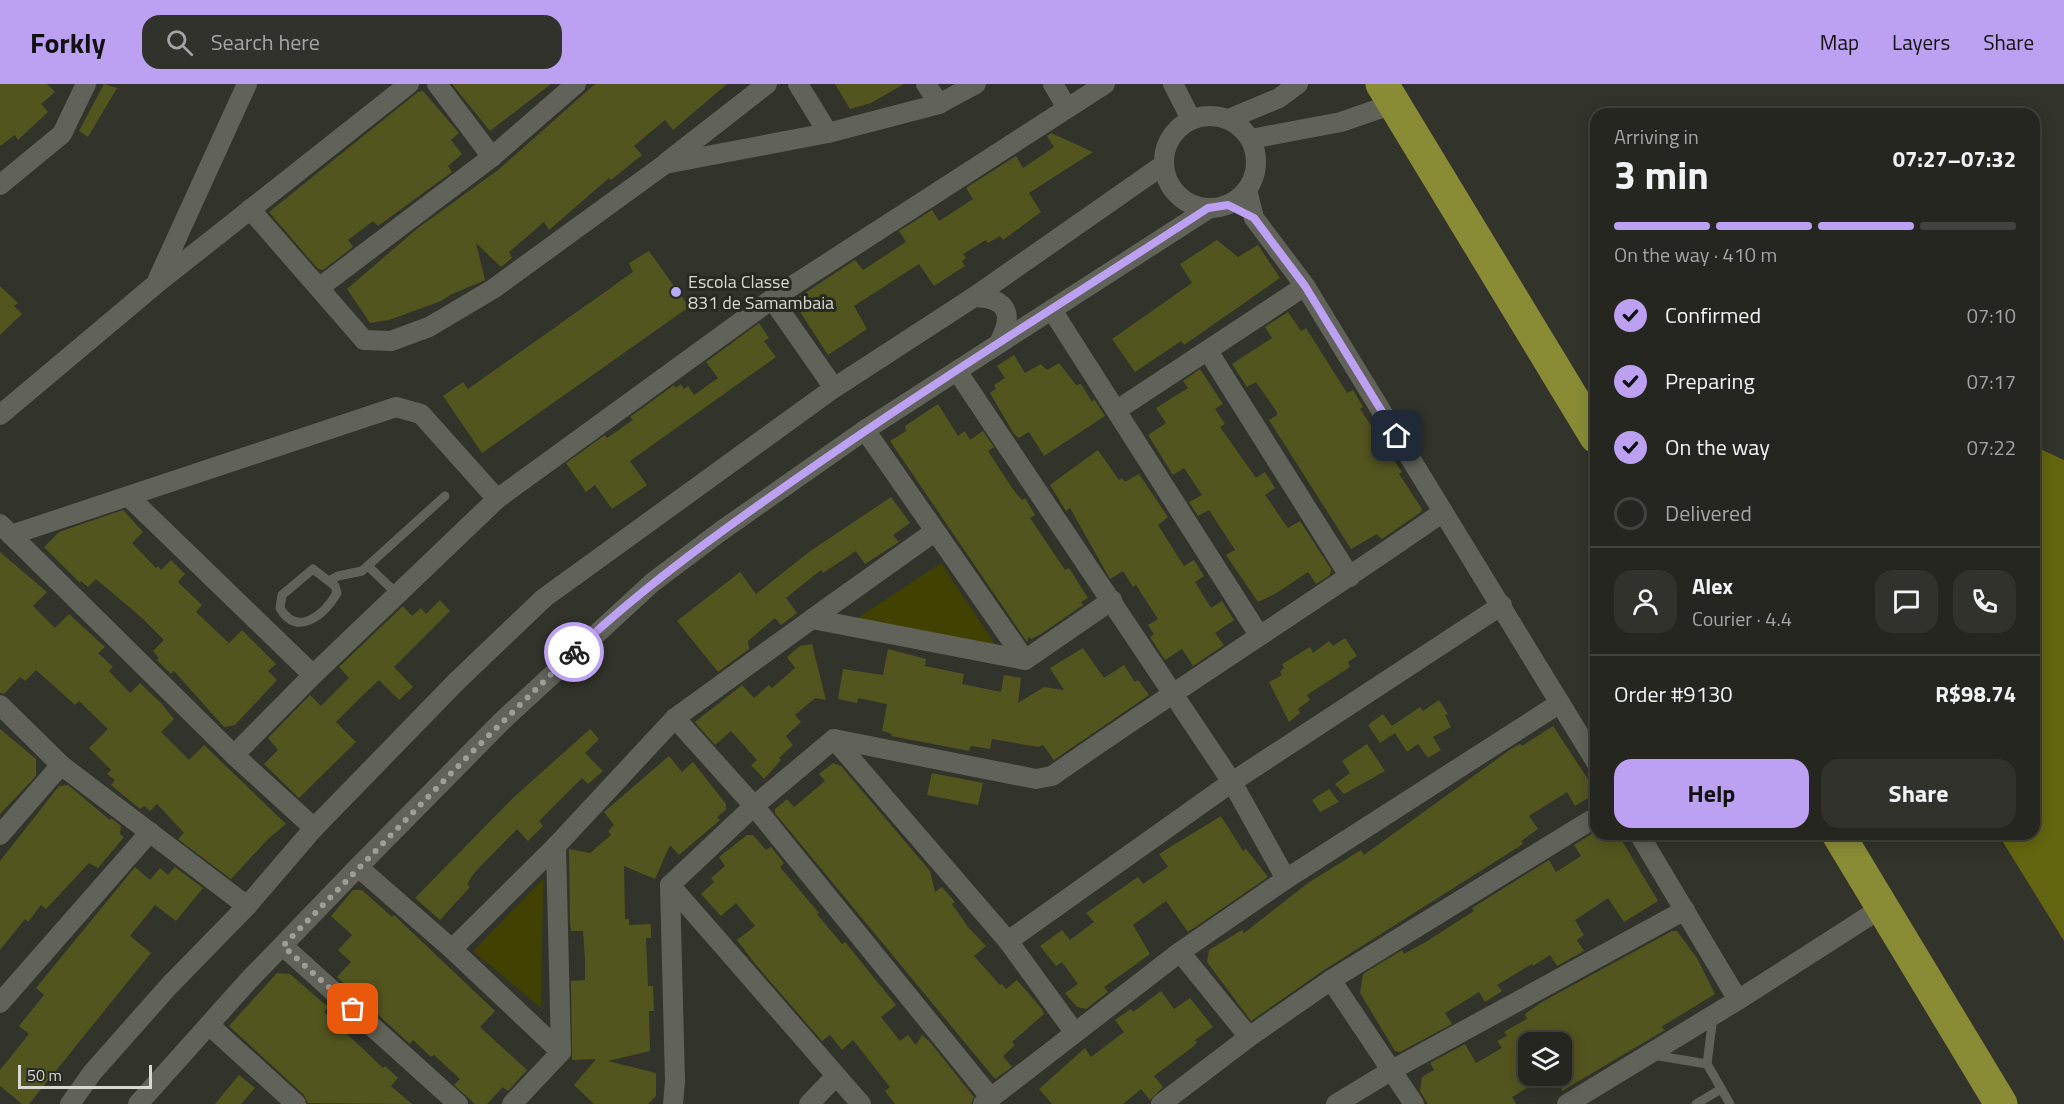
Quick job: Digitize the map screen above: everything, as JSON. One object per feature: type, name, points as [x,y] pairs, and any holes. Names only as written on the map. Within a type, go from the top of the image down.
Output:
[{"type":"highway","points":[[1388,94],[1590,427]]},
{"type":"highway","points":[[1842,840],[2001,1104]]},
{"type":"street","points":[[0,185],[62,134],[86,84]]},
{"type":"street","points":[[156,284],[247,84]]},
{"type":"street","points":[[0,415],[156,284],[409,84]]},
{"type":"street","points":[[437,84],[492,157]]},
{"type":"street","points":[[320,287],[492,157],[576,84]]},
{"type":"street","points":[[250,209],[364,340],[391,341],[420,331],[493,290],[665,164],[767,84]]},
{"type":"street","points":[[798,84],[828,133]]},
{"type":"street","points":[[926,84],[939,104]]},
{"type":"street","points":[[665,164],[828,133],[939,104],[976,84]]},
{"type":"street","points":[[1053,84],[1067,108]]},
{"type":"street","points":[[234,755],[312,675],[497,499],[772,299],[1105,84]]},
{"type":"street","points":[[1173,84],[1191,119]]},
{"type":"street","points":[[1229,119],[1279,98],[1298,84]]},
{"type":"street","points":[[1251,139],[1341,122],[1388,94]]},
{"type":"street","points":[[1210,115],[1229,119],[1251,139],[1257,165],[1247,190],[1228,205],[1208,208],[1188,203],[1172,190],[1166,178],[1163,165],[1166,146],[1175,130],[1191,119],[1210,115]]},
{"type":"street","points":[[70,1104],[92,1073],[168,987],[247,906],[314,828],[457,681],[544,598],[834,388],[974,297],[1163,165]]},
{"type":"street","points":[[1247,190],[1254,218],[1305,286],[1590,752]]},
{"type":"street","points":[[1228,205],[1254,218]]},
{"type":"street","points":[[138,1104],[358,867],[502,721],[653,582],[721,531],[865,430],[1208,208]]},
{"type":"street","points":[[1116,410],[1305,286]]},
{"type":"street","points":[[974,297],[990,298],[1006,310],[1009,318],[1000,341]]},
{"type":"street","points":[[772,299],[834,388]]},
{"type":"street","points":[[1052,310],[1260,635]]},
{"type":"street","points":[[1208,351],[1350,577]]},
{"type":"street","points":[[957,371],[1232,782],[1286,879]]},
{"type":"street","points":[[5,530],[128,496],[396,406],[421,414],[497,499]]},
{"type":"street","points":[[865,430],[1025,660]]},
{"type":"street","points":[[128,496],[312,675]]},
{"type":"street","points":[[834,739],[1036,779],[1052,776],[1171,693],[1350,577],[1443,512]]},
{"type":"street","points":[[5,530],[234,755],[314,828]]},
{"type":"street","points":[[452,949],[556,846],[675,718],[934,532]]},
{"type":"street","points":[[812,619],[1025,660],[1112,600]]},
{"type":"street","points":[[1008,941],[1232,782],[1502,605]]},
{"type":"street","points":[[675,718],[754,806],[987,1101],[1180,952],[1286,879],[1560,703]]},
{"type":"street","points":[[0,705],[61,765],[247,906]]},
{"type":"street","points":[[672,1104],[675,1081],[670,885],[754,806],[834,739]]},
{"type":"street","points":[[834,739],[1008,941],[1075,1033]]},
{"type":"street","points":[[0,835],[61,765]]},
{"type":"street","points":[[1161,1104],[1248,1037],[1331,980],[1590,821]]},
{"type":"street","points":[[0,1003],[150,832]]},
{"type":"street","points":[[1643,840],[1738,1000]]},
{"type":"street","points":[[512,1104],[561,1052],[556,846]]},
{"type":"street","points":[[358,867],[452,949],[561,1052]]},
{"type":"street","points":[[670,885],[861,1104]]},
{"type":"street","points":[[1568,1104],[1646,1054],[1738,1000],[1883,907]]},
{"type":"street","points":[[1336,1104],[1392,1070],[1685,910]]},
{"type":"street","points":[[283,946],[458,1104]]},
{"type":"street","points":[[1180,952],[1248,1037]]},
{"type":"street","points":[[1331,980],[1414,1104]]},
{"type":"street","points":[[209,1025],[288,1101]]},
{"type":"street","points":[[809,1104],[836,1076]]},
{"type":"lane","points":[[329,581],[338,576],[358,573],[368,566],[445,496]]},
{"type":"lane","points":[[368,566],[397,594]]},
{"type":"lane","points":[[313,569],[317,570],[329,581],[336,588],[335,597],[308,622],[301,624],[284,615],[280,608],[282,595],[305,573],[313,569]]},
{"type":"lane","points":[[1713,1014],[1707,1064],[1730,1104]]},
{"type":"lane","points":[[1646,1054],[1707,1064]]},
{"type":"lane","points":[[1696,1104],[1721,1089]]},
{"type":"shaded area","points":[[2040,449],[2064,460],[2064,941],[2002,840],[2040,840]]},
{"type":"shaded area","points":[[941,563],[1000,652],[856,619]]},
{"type":"shaded area","points":[[543,879],[541,1008],[473,951]]},
{"type":"building","points":[[0,84],[47,84],[55,92],[41,104],[48,112],[18,140],[15,135],[0,146]]},
{"type":"building","points":[[104,84],[117,88],[88,137],[79,131]]},
{"type":"building","points":[[452,84],[551,84],[490,131]]},
{"type":"building","points":[[595,84],[727,84],[673,130],[665,120],[634,146],[642,155],[611,180],[609,178],[549,230],[544,222],[509,252],[512,258],[501,267],[476,243],[485,280],[441,301],[389,320],[370,323],[347,289],[418,228],[498,170]]},
{"type":"building","points":[[835,84],[904,84],[871,103],[850,109]]},
{"type":"building","points":[[423,91],[459,133],[451,140],[462,154],[448,166],[452,172],[378,226],[373,221],[348,240],[353,247],[323,270],[318,269],[269,212],[418,92]]},
{"type":"building","points":[[1051,133],[1093,152],[1029,193],[1041,212],[1003,240],[1000,236],[988,243],[986,240],[963,254],[966,258],[962,261],[965,266],[934,286],[919,264],[854,306],[867,329],[828,355],[793,301],[855,260],[863,270],[906,242],[899,231],[932,210],[939,221],[973,199],[966,188],[1016,156],[1023,168],[1054,147],[1047,136]]},
{"type":"building","points":[[1217,240],[1238,257],[1258,245],[1280,278],[1184,345],[1181,341],[1135,372],[1112,339],[1192,283],[1180,264]]},
{"type":"building","points":[[649,251],[689,307],[482,453],[443,396],[463,382],[468,389],[633,272],[629,263]]},
{"type":"building","points":[[0,286],[18,303],[14,306],[22,314],[0,335]]},
{"type":"building","points":[[1288,312],[1301,331],[1306,328],[1347,393],[1353,390],[1363,407],[1360,409],[1402,472],[1399,474],[1422,509],[1382,539],[1377,534],[1351,549],[1269,420],[1277,415],[1277,412],[1256,382],[1247,387],[1232,364],[1272,338],[1265,327]]},
{"type":"building","points":[[759,323],[769,338],[764,341],[776,357],[630,461],[647,485],[612,509],[595,485],[586,492],[566,463],[605,435],[607,438],[633,420],[630,417],[674,385],[676,388],[681,384],[684,389],[688,386],[694,395],[718,378],[706,362]]},
{"type":"building","points":[[1014,355],[1025,373],[1041,364],[1047,370],[1059,363],[1076,385],[1081,384],[1092,402],[1094,399],[1105,416],[1044,456],[1029,432],[1019,438],[1014,434],[990,393],[996,389],[994,385],[1005,378],[997,366]]},
{"type":"building","points":[[1200,369],[1223,404],[1215,409],[1225,424],[1220,427],[1256,478],[1265,472],[1275,488],[1265,495],[1288,528],[1300,521],[1331,569],[1330,575],[1316,584],[1308,572],[1275,594],[1258,602],[1226,555],[1235,550],[1209,510],[1198,516],[1189,502],[1202,495],[1184,468],[1173,475],[1148,435],[1166,423],[1156,408],[1188,388],[1183,381]]},
{"type":"building","points":[[938,404],[958,436],[965,431],[970,440],[983,431],[994,447],[988,451],[1014,491],[1022,500],[1025,498],[1035,515],[1030,518],[1065,570],[1069,568],[1088,598],[1081,602],[1083,605],[1041,634],[1031,639],[1029,636],[1027,642],[890,441],[906,431],[905,426]]},
{"type":"building","points":[[1098,450],[1119,480],[1122,478],[1125,482],[1139,474],[1168,517],[1158,525],[1184,566],[1194,560],[1204,576],[1195,582],[1211,608],[1222,601],[1234,620],[1215,633],[1224,645],[1193,666],[1182,649],[1165,660],[1150,637],[1154,634],[1148,625],[1158,619],[1136,585],[1133,587],[1123,571],[1110,579],[1070,508],[1066,511],[1050,485]]},
{"type":"building","points":[[891,497],[910,523],[893,535],[899,542],[865,564],[856,551],[823,573],[821,570],[786,598],[797,613],[781,625],[775,618],[748,641],[749,649],[718,672],[677,621],[740,572],[756,594],[809,552]]},
{"type":"building","points":[[123,510],[143,532],[132,543],[156,568],[158,566],[161,570],[171,560],[185,574],[178,582],[202,605],[196,612],[229,643],[242,630],[276,664],[268,671],[277,680],[235,725],[224,727],[174,671],[171,674],[157,660],[159,658],[153,651],[164,640],[142,618],[96,579],[88,587],[81,581],[80,583],[44,547],[59,532]]},
{"type":"building","points":[[0,552],[47,592],[33,606],[55,628],[69,614],[105,647],[98,653],[113,667],[109,671],[130,693],[140,683],[161,703],[174,719],[161,732],[189,760],[204,745],[286,824],[269,838],[231,879],[178,839],[184,833],[157,804],[150,811],[144,806],[140,809],[111,785],[115,780],[107,774],[111,770],[89,748],[108,729],[79,701],[75,705],[36,670],[25,681],[20,677],[4,694],[0,693]]},
{"type":"building","points":[[440,600],[450,611],[394,667],[413,687],[399,700],[379,680],[364,694],[336,722],[356,742],[299,798],[264,764],[278,750],[268,738],[310,695],[321,706],[349,678],[339,667],[403,606],[412,616],[421,608],[426,614]]},
{"type":"building","points":[[1345,638],[1357,656],[1348,662],[1350,667],[1307,695],[1310,700],[1298,709],[1300,713],[1289,722],[1269,682],[1282,675],[1280,672],[1284,668],[1282,664],[1310,647],[1313,653],[1329,641],[1333,646]]},
{"type":"building","points":[[812,644],[826,700],[815,698],[795,715],[801,722],[786,736],[793,745],[779,758],[781,760],[764,779],[751,765],[757,760],[731,731],[715,745],[695,722],[742,685],[754,698],[769,685],[772,688],[795,668],[787,657],[800,646]]},
{"type":"building","points":[[1083,648],[1104,678],[1124,665],[1135,682],[1138,680],[1149,695],[1054,760],[1043,745],[1038,747],[992,739],[990,749],[971,746],[969,751],[891,736],[892,734],[882,731],[887,704],[858,698],[857,703],[838,699],[843,669],[883,675],[888,649],[926,659],[925,666],[964,674],[962,684],[1001,692],[1004,675],[1021,678],[1018,703],[1044,687],[1064,690],[1050,668]]},
{"type":"building","points":[[1439,700],[1448,714],[1445,715],[1451,727],[1433,737],[1441,750],[1428,758],[1418,744],[1407,752],[1395,733],[1380,743],[1368,725],[1383,714],[1392,726],[1420,707],[1423,711]]},
{"type":"building","points":[[1553,726],[1590,782],[1588,798],[1575,806],[1567,792],[1529,816],[1538,829],[1521,841],[1523,844],[1324,970],[1251,1021],[1207,962],[1209,950],[1242,930],[1244,933],[1308,883],[1361,850],[1364,855],[1511,749],[1520,744],[1522,746]]},
{"type":"building","points":[[0,729],[36,759],[36,776],[0,814]]},
{"type":"building","points":[[590,729],[599,739],[585,753],[603,771],[588,784],[582,778],[539,821],[543,826],[528,841],[517,829],[475,872],[467,884],[470,887],[440,920],[415,898],[513,798]]},
{"type":"building","points":[[1367,744],[1385,771],[1344,794],[1335,784],[1350,773],[1342,761]]},
{"type":"building","points":[[669,756],[682,772],[693,762],[726,804],[726,810],[717,817],[720,820],[679,855],[670,845],[655,879],[624,866],[625,919],[629,919],[629,925],[651,924],[651,938],[646,938],[648,986],[653,986],[654,1011],[649,1011],[650,1051],[608,1061],[656,1073],[656,1096],[648,1104],[594,1104],[574,1085],[596,1059],[572,1060],[571,981],[585,980],[585,960],[583,931],[571,931],[569,849],[590,853],[611,835],[608,831],[614,825],[604,812]]},
{"type":"building","points":[[833,763],[841,766],[930,871],[935,892],[942,887],[955,902],[952,904],[968,927],[986,946],[974,956],[1006,989],[1017,980],[1041,1008],[1044,1014],[1012,1042],[1015,1045],[1003,1056],[1012,1067],[995,1079],[775,813],[775,809],[787,799],[794,807],[825,781],[819,774]]},
{"type":"building","points":[[932,773],[983,783],[978,805],[927,795]]},
{"type":"building","points":[[68,785],[110,820],[111,818],[121,826],[120,834],[124,837],[98,868],[89,863],[46,909],[41,905],[28,922],[25,919],[0,950],[0,861],[59,786]]},
{"type":"building","points":[[1329,789],[1339,802],[1320,812],[1312,800]]},
{"type":"building","points":[[1221,816],[1243,851],[1246,849],[1268,877],[1188,932],[1166,901],[1133,925],[1150,954],[1104,987],[1108,992],[1086,1009],[1077,1007],[1065,993],[1078,984],[1062,962],[1056,966],[1040,946],[1062,930],[1070,940],[1094,922],[1086,913],[1138,877],[1143,884],[1168,867],[1159,854]]},
{"type":"building","points":[[747,835],[753,835],[766,850],[771,847],[784,863],[780,867],[819,913],[817,914],[842,944],[845,942],[896,1005],[881,1017],[900,1041],[908,1035],[916,1045],[922,1035],[930,1042],[974,1097],[971,1104],[895,1104],[885,1091],[890,1087],[853,1040],[842,1050],[830,1035],[822,1041],[756,965],[737,940],[755,926],[736,903],[721,916],[701,894],[714,882],[711,878],[725,866],[719,857]]},
{"type":"building","points":[[1590,835],[1590,840],[1622,840],[1658,901],[1624,922],[1608,898],[1575,920],[1584,935],[1577,940],[1584,951],[1557,966],[1550,955],[1533,966],[1532,964],[1497,985],[1502,991],[1485,1002],[1479,992],[1445,1013],[1452,1024],[1400,1052],[1395,1051],[1360,993],[1363,974],[1402,950],[1404,954],[1424,943],[1474,911],[1472,908],[1549,860],[1556,872],[1581,856],[1574,845]]},
{"type":"building","points":[[135,867],[150,880],[160,868],[168,875],[175,867],[203,888],[176,921],[155,905],[130,936],[151,953],[29,1104],[22,1104],[0,1086],[0,1070],[29,1034],[19,1026],[44,995],[36,988]]},
{"type":"building","points":[[353,890],[362,890],[392,917],[394,915],[495,1011],[480,1027],[527,1070],[508,1091],[503,1087],[487,1104],[475,1104],[454,1085],[460,1079],[434,1055],[431,1057],[413,1040],[410,1044],[337,977],[351,962],[338,950],[352,935],[331,916]]},
{"type":"building","points":[[1672,931],[1677,931],[1697,958],[1715,994],[1661,1027],[1665,1030],[1572,1085],[1572,1032],[1518,1032],[1518,1086],[1530,1086],[1512,1097],[1516,1104],[1428,1104],[1420,1091],[1422,1077],[1434,1070],[1430,1063],[1465,1044],[1476,1063],[1502,1048],[1497,1041],[1507,1036],[1504,1032],[1527,1019],[1525,1014],[1542,1002]]},
{"type":"building","points":[[277,973],[290,974],[328,1007],[324,1012],[383,1068],[385,1066],[398,1078],[391,1086],[412,1104],[308,1103],[304,1095],[229,1026]]},
{"type":"building","points":[[1161,991],[1174,1009],[1190,998],[1213,1027],[1195,1040],[1197,1042],[1194,1046],[1154,1076],[1163,1087],[1150,1100],[1141,1089],[1123,1104],[1052,1104],[1039,1089],[1085,1048],[1091,1057],[1124,1032],[1115,1020],[1131,1009],[1133,1012]]},
{"type":"building","points":[[239,1075],[255,1088],[241,1104],[215,1104]]},
{"type":"way so far","points":[[353,1009],[283,946],[502,721],[574,652]]},
{"type":"place","name":"Escola Classe 831 de Samambaia","points":[[676,292]]},
{"type":"route","points":[[574,652],[653,582],[721,531],[865,430],[1208,208],[1228,205],[1254,218],[1305,286],[1397,436]]}]
